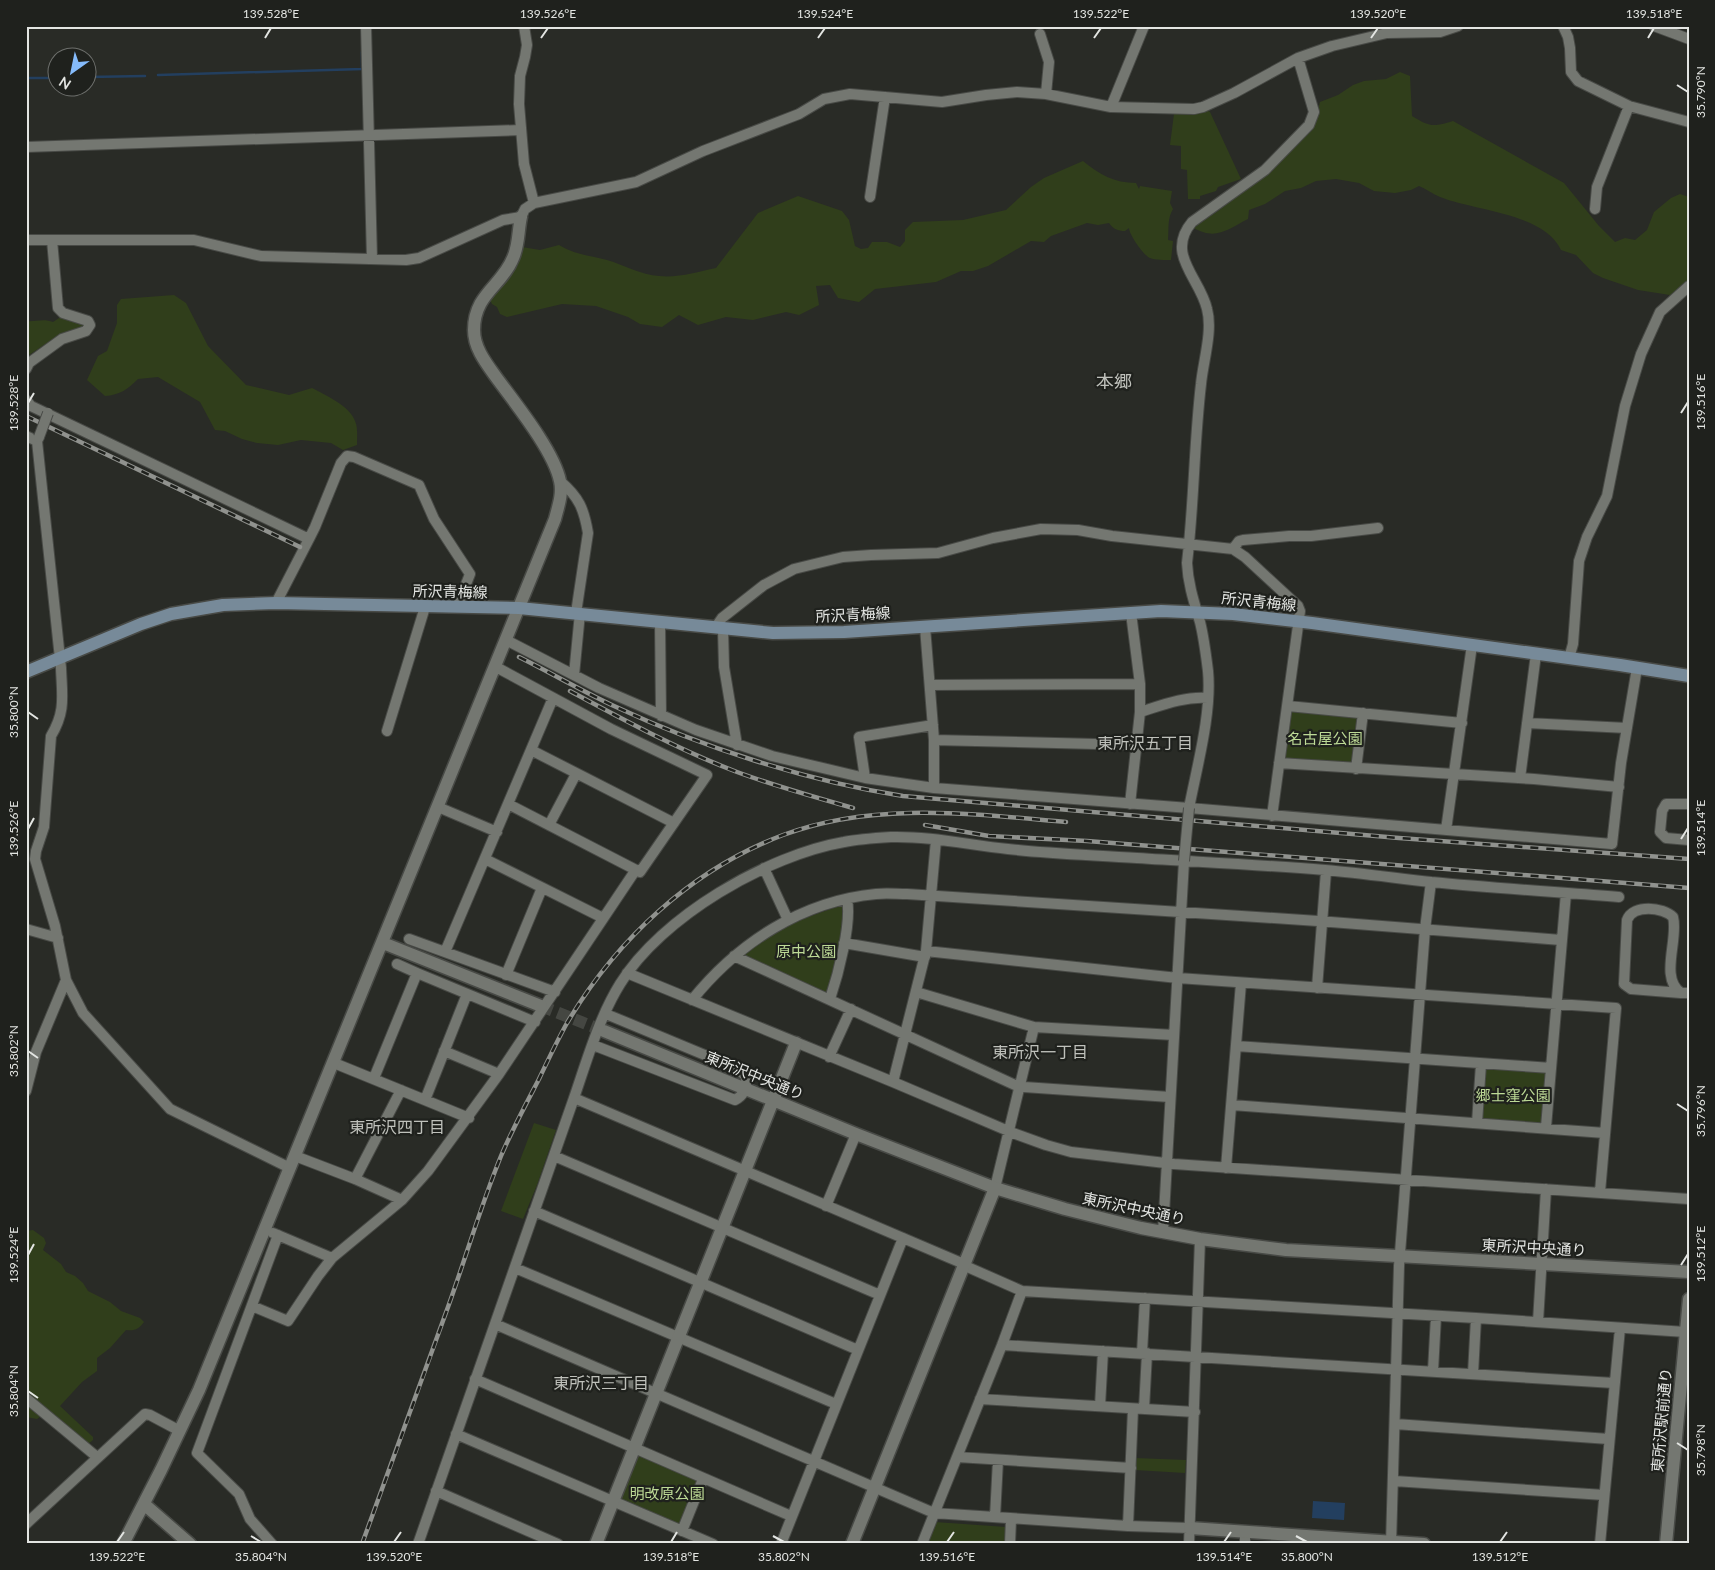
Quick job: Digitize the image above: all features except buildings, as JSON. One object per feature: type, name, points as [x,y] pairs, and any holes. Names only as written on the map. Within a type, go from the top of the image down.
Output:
[{"type":"main road","name":"所沢青梅線","points":[[26,672],[120,632],[171,614],[223,605],[276,603],[519,608],[719,628],[801,633],[925,627],[1131,613],[1195,611],[1262,616],[1689,676]]},
{"type":"street","points":[[366,26],[372,260]]},
{"type":"street","points":[[524,26],[527,45],[526,58],[520,76],[519,104],[524,164],[534,203]]},
{"type":"street","points":[[1111,107],[1144,26]]},
{"type":"street","points":[[123,1544],[180,1431],[265,1230],[555,519],[561,491],[556,467],[536,433],[487,364],[474,338],[474,322],[480,303],[514,258],[521,216],[526,209],[534,203],[636,182],[718,145],[799,114],[824,99],[850,94],[942,102],[1017,92],[1046,94],[1111,107],[1184,110],[1203,107],[1234,93],[1298,58],[1332,46],[1387,33],[1440,32],[1458,26]]},
{"type":"street","points":[[1564,26],[1568,37],[1573,76],[1589,88],[1629,106],[1689,122]]},
{"type":"street","points":[[1654,26],[1689,38]]},
{"type":"street","points":[[1040,34],[1049,62],[1046,94]]},
{"type":"street","points":[[1163,1232],[1184,861],[1190,808],[1208,698],[1208,673],[1204,640],[1195,611],[1186,563],[1208,322],[1207,309],[1181,249],[1182,236],[1192,222],[1265,170],[1309,125],[1314,112],[1298,58]]},
{"type":"street","points":[[870,198],[885,97]]},
{"type":"street","points":[[1595,209],[1597,187],[1629,106]]},
{"type":"street","points":[[26,147],[521,130]]},
{"type":"street","points":[[26,240],[194,240],[261,256],[394,261],[419,258],[503,220],[521,216]]},
{"type":"street","points":[[26,369],[30,363],[62,339],[86,331],[90,325],[88,321],[63,313],[58,308],[52,240]]},
{"type":"street","points":[[1569,658],[1573,644],[1579,561],[1590,530],[1607,496],[1625,406],[1641,354],[1660,312],[1689,286]]},
{"type":"street","points":[[26,400],[31,406],[309,539]]},
{"type":"street","points":[[48,413],[38,439],[62,706],[57,725],[51,736],[44,827],[35,860],[58,938],[66,980],[71,992],[87,1018],[170,1109],[293,1162],[355,1179],[402,1200]]},
{"type":"street","points":[[26,436],[38,439]]},
{"type":"street","points":[[276,603],[315,527],[340,463],[346,456],[354,457],[419,485],[434,520],[470,574],[457,607]]},
{"type":"street","points":[[560,481],[576,497],[581,505],[588,533],[578,613],[574,675]]},
{"type":"street","points":[[1233,549],[1239,541],[1243,540],[1311,536],[1378,528]]},
{"type":"street","points":[[737,745],[719,628],[722,618],[764,585],[794,569],[843,557],[938,553],[993,538],[1040,529],[1078,530],[1233,549],[1245,557],[1298,606],[1300,611],[1272,816]]},
{"type":"street","points":[[387,731],[425,607]]},
{"type":"street","points":[[1130,804],[1140,712],[1140,684],[1131,613]]},
{"type":"street","points":[[660,621],[661,716]]},
{"type":"street","points":[[925,627],[934,740],[934,788]]},
{"type":"street","points":[[506,640],[661,716],[737,745],[772,756],[865,778],[934,788],[1612,844],[1618,787],[1637,668]]},
{"type":"street","points":[[1446,830],[1472,645]]},
{"type":"street","points":[[1520,778],[1536,654]]},
{"type":"street","points":[[496,667],[706,775],[640,872],[508,804]]},
{"type":"street","points":[[930,685],[1140,684]]},
{"type":"street","points":[[1140,712],[1176,701],[1199,697],[1208,698]]},
{"type":"street","points":[[445,952],[553,698]]},
{"type":"street","points":[[1288,706],[1462,723]]},
{"type":"street","points":[[1356,769],[1363,713]]},
{"type":"street","points":[[1527,723],[1627,728]]},
{"type":"street","points":[[865,778],[859,737],[933,725]]},
{"type":"street","points":[[934,740],[1136,745]]},
{"type":"street","points":[[531,750],[674,823]]},
{"type":"street","points":[[1279,763],[1520,778],[1618,787]]},
{"type":"street","points":[[549,824],[576,774]]},
{"type":"street","points":[[1689,804],[1666,804],[1662,811],[1660,832],[1666,838],[1689,840]]},
{"type":"street","points":[[438,808],[497,832]]},
{"type":"street","points":[[418,1544],[574,1098],[593,1045],[616,990],[645,951],[683,916],[764,868],[816,849],[842,842],[894,837],[1010,849],[1326,870],[1431,882],[1618,897]]},
{"type":"street","points":[[893,1082],[925,954],[936,840]]},
{"type":"street","points":[[485,859],[602,918]]},
{"type":"street","points":[[764,868],[788,920]]},
{"type":"street","points":[[252,1306],[288,1321],[332,1258],[402,1200],[428,1172],[469,1118],[535,1022],[635,870]]},
{"type":"street","points":[[1317,988],[1326,870]]},
{"type":"street","points":[[1391,1543],[1400,1256],[1420,995],[1431,882]]},
{"type":"street","points":[[506,975],[542,888]]},
{"type":"street","points":[[1546,1127],[1566,893]]},
{"type":"street","points":[[692,1000],[719,969],[764,933],[813,909],[847,899],[877,894],[931,895],[1561,940]]},
{"type":"street","points":[[830,999],[844,943],[848,916],[847,899]]},
{"type":"street","points":[[1635,911],[1664,911],[1673,917],[1671,978],[1677,990],[1685,993],[1631,989],[1624,984],[1628,920],[1629,916],[1635,911]]},
{"type":"street","points":[[26,929],[58,938]]},
{"type":"street","points":[[409,939],[555,992]]},
{"type":"street","points":[[383,943],[541,1006]]},
{"type":"street","points":[[844,943],[925,954],[1178,978],[1616,1008],[1600,1192]]},
{"type":"street","points":[[734,956],[1019,1086],[1170,1097]]},
{"type":"street","points":[[397,964],[535,1022]]},
{"type":"street","points":[[374,1078],[417,973]]},
{"type":"street","points":[[627,974],[893,1082],[1009,1132],[1071,1152],[1226,1168],[1689,1199]]},
{"type":"street","points":[[26,1091],[36,1052],[66,980]]},
{"type":"street","points":[[1226,1168],[1241,983]]},
{"type":"street","points":[[916,992],[1034,1027],[1174,1035]]},
{"type":"street","points":[[425,1100],[467,994]]},
{"type":"street","points":[[828,1057],[851,1009]]},
{"type":"street","points":[[593,1045],[735,1100],[743,1094],[746,1088],[746,1076],[736,1068],[606,1014]]},
{"type":"street","points":[[852,1544],[995,1188],[1034,1027]]},
{"type":"street","name":"東所沢中央通り","points":[[604,1031],[856,1134],[995,1188],[1065,1210],[1163,1232],[1200,1239],[1286,1250],[1689,1272]]},
{"type":"street","points":[[596,1544],[796,1043]]},
{"type":"street","points":[[1236,1046],[1551,1068]]},
{"type":"street","points":[[444,1051],[499,1074]]},
{"type":"street","points":[[334,1063],[469,1118]]},
{"type":"street","points":[[1477,1123],[1481,1064]]},
{"type":"street","points":[[355,1179],[401,1090]]},
{"type":"street","points":[[574,1098],[744,1172],[903,1238],[1022,1291],[1538,1322],[1687,1335]]},
{"type":"street","points":[[1232,1105],[1546,1127],[1605,1133]]},
{"type":"street","points":[[826,1206],[856,1134]]},
{"type":"street","points":[[554,1156],[880,1295]]},
{"type":"street","points":[[1538,1322],[1546,1189]]},
{"type":"street","points":[[534,1211],[858,1350]]},
{"type":"street","points":[[265,1230],[332,1258]]},
{"type":"street","points":[[272,1544],[250,1519],[239,1494],[197,1453],[278,1235]]},
{"type":"street","points":[[780,1544],[903,1238]]},
{"type":"street","points":[[1189,1544],[1200,1239]]},
{"type":"street","points":[[515,1268],[836,1404]]},
{"type":"street","points":[[922,1544],[1022,1291]]},
{"type":"street","points":[[1128,1526],[1131,1468],[1144,1353],[1146,1298]]},
{"type":"street","name":"東所沢駅前通り","points":[[1666,1544],[1689,1300]]},
{"type":"street","points":[[1433,1371],[1436,1316]]},
{"type":"street","points":[[1473,1374],[1476,1318]]},
{"type":"street","points":[[495,1324],[934,1513],[1128,1526],[1190,1528],[1245,1538],[1424,1544]]},
{"type":"street","points":[[1600,1544],[1620,1328]]},
{"type":"street","points":[[1002,1345],[1614,1383]]},
{"type":"street","points":[[1100,1406],[1103,1351]]},
{"type":"street","points":[[475,1379],[791,1516]]},
{"type":"street","points":[[26,1398],[97,1458]]},
{"type":"street","points":[[980,1399],[1195,1412]]},
{"type":"street","points":[[26,1524],[145,1414],[150,1414],[180,1431]]},
{"type":"street","points":[[1395,1424],[1609,1439]]},
{"type":"street","points":[[456,1434],[713,1544]]},
{"type":"street","points":[[957,1457],[1131,1468]]},
{"type":"street","points":[[995,1517],[998,1460]]},
{"type":"street","points":[[682,1531],[703,1479]]},
{"type":"street","points":[[1394,1481],[1604,1495]]},
{"type":"street","points":[[436,1492],[558,1544]]},
{"type":"street","points":[[144,1504],[190,1544]]},
{"type":"street","points":[[1010,1544],[1011,1519]]},
{"type":"green space","points":[[1400,72],[1410,76],[1412,116],[1432,125],[1453,121],[1564,183],[1599,226],[1615,242],[1625,238],[1635,240],[1647,230],[1654,212],[1671,198],[1680,194],[1689,197],[1689,280],[1670,295],[1638,290],[1603,278],[1593,273],[1576,255],[1561,250],[1552,238],[1540,228],[1507,215],[1440,197],[1419,186],[1411,190],[1395,193],[1374,191],[1359,183],[1336,179],[1316,181],[1301,188],[1285,191],[1265,204],[1249,210],[1248,219],[1228,230],[1215,234],[1202,232],[1194,228],[1236,197],[1317,114],[1320,102],[1338,95],[1353,85],[1364,81],[1386,79]]},
{"type":"green space","points":[[1207,110],[1210,112],[1241,179],[1218,187],[1216,191],[1200,196],[1200,199],[1188,199],[1187,170],[1181,169],[1181,146],[1170,145],[1174,114]]},
{"type":"green space","points":[[1083,161],[1107,177],[1128,183],[1136,183],[1139,189],[1140,186],[1172,191],[1170,203],[1173,209],[1169,220],[1168,240],[1173,241],[1171,260],[1155,259],[1147,256],[1131,235],[1129,228],[1122,231],[1114,228],[1109,223],[1098,225],[1087,223],[1051,236],[1044,242],[1031,241],[988,266],[973,271],[961,271],[936,282],[875,289],[859,302],[838,298],[830,285],[816,286],[819,305],[799,315],[786,312],[753,320],[726,317],[698,325],[679,315],[662,327],[640,324],[628,317],[596,306],[562,304],[507,317],[500,314],[489,298],[518,263],[522,247],[540,250],[559,245],[577,253],[607,260],[646,274],[659,276],[680,275],[716,268],[758,213],[798,196],[842,211],[849,220],[855,246],[861,249],[868,248],[872,242],[887,242],[900,247],[905,241],[905,230],[913,222],[963,220],[1006,210],[1044,178]]},
{"type":"green space","points":[[174,295],[186,303],[208,346],[246,385],[289,395],[312,388],[324,394],[343,406],[352,416],[357,426],[357,445],[343,450],[331,443],[301,440],[278,445],[257,443],[242,439],[225,431],[215,430],[200,402],[158,377],[138,379],[123,391],[105,396],[87,380],[98,356],[107,351],[117,323],[117,305],[121,299]]},
{"type":"green space","points":[[62,316],[85,323],[84,326],[62,333],[26,357],[26,321],[46,320],[53,322]]},
{"type":"green space","name":"名古屋公園","points":[[1290,711],[1358,716],[1354,763],[1287,760],[1284,758]]},
{"type":"green space","name":"原中公園","points":[[841,906],[845,909],[841,943],[828,992],[825,994],[745,957],[744,953],[778,931],[802,919]]},
{"type":"green space","name":"郷士窪公園","points":[[1485,1067],[1544,1071],[1547,1074],[1543,1120],[1541,1123],[1482,1119]]},
{"type":"green space","points":[[534,1123],[556,1130],[523,1219],[501,1211]]},
{"type":"green space","points":[[33,1230],[44,1238],[46,1243],[43,1250],[61,1264],[66,1272],[75,1276],[83,1283],[88,1291],[110,1302],[121,1311],[140,1318],[144,1322],[136,1329],[126,1330],[110,1348],[97,1358],[97,1371],[82,1382],[60,1406],[93,1437],[93,1440],[87,1445],[47,1412],[37,1419],[26,1417],[26,1231]]},
{"type":"green space","name":"明改原公園","points":[[640,1455],[699,1480],[681,1526],[620,1497],[637,1457]]},
{"type":"green space","points":[[1135,1458],[1186,1460],[1185,1473],[1135,1470]]},
{"type":"green space","points":[[935,1522],[1006,1527],[1005,1544],[926,1544]]},
{"type":"water","points":[[1313,1501],[1345,1503],[1344,1520],[1312,1518]]},
{"type":"waterway","points":[[158,75],[362,69],[362,52]]},
{"type":"waterway","points":[[98,77],[145,76]]},
{"type":"waterway","points":[[26,78],[48,78]]},
{"type":"tunnel","points":[[541,1006],[604,1031]]},
{"type":"railway","points":[[26,416],[300,547]]},
{"type":"railway","points":[[519,657],[614,706],[718,749],[792,772],[867,790],[903,796],[1399,838],[1689,859]]},
{"type":"railway","points":[[570,691],[652,734],[715,763],[766,782],[853,808]]},
{"type":"railway","points":[[362,1544],[505,1146],[567,1023],[587,992],[633,936],[659,911],[717,867],[783,835],[817,824],[888,814],[923,813],[995,816],[1066,822]]},
{"type":"railway","points":[[925,825],[989,836],[1087,841],[1689,888]]},
{"type":"district","name":"本郷","points":[[1114,381]]},
{"type":"district","name":"東所沢五丁目","points":[[1145,742]]},
{"type":"district","name":"東所沢一丁目","points":[[1040,1051]]},
{"type":"district","name":"東所沢四丁目","points":[[397,1126]]},
{"type":"district","name":"東所沢三丁目","points":[[601,1382]]}]
